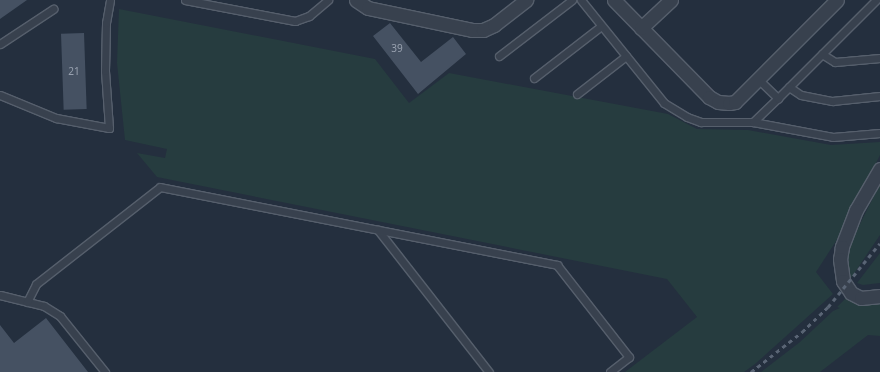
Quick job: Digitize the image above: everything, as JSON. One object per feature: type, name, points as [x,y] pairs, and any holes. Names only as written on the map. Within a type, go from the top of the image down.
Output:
[{"type":"street","points":[[356,0],[372,10],[472,30],[483,30],[494,25],[526,0]]},
{"type":"street","points":[[614,0],[709,97],[718,102],[735,102],[837,0]]},
{"type":"street","points":[[641,28],[671,0]]},
{"type":"street","points":[[880,169],[856,210],[842,248],[840,259],[843,281],[851,293],[861,298],[880,296]]},
{"type":"lane","points":[[0,95],[56,118],[109,128],[105,71],[106,23],[110,0]]},
{"type":"lane","points":[[185,0],[295,21],[309,16],[328,0]]},
{"type":"lane","points":[[499,56],[572,0]]},
{"type":"lane","points":[[581,0],[664,104],[687,117],[701,122],[753,122],[832,137],[880,133]]},
{"type":"lane","points":[[753,122],[876,0]]},
{"type":"lane","points":[[0,44],[53,9]]},
{"type":"lane","points":[[534,78],[601,26]]},
{"type":"lane","points":[[822,54],[835,62],[880,58]]},
{"type":"lane","points":[[576,94],[626,56]]},
{"type":"lane","points":[[758,79],[778,98]]},
{"type":"lane","points":[[789,87],[801,95],[832,101],[880,96]]},
{"type":"lane","points":[[27,302],[36,284],[160,187],[557,265],[629,357],[610,372]]},
{"type":"lane","points":[[378,230],[489,372]]},
{"type":"lane","points":[[0,295],[44,306],[60,316],[105,372]]},
{"type":"green space","points":[[119,9],[375,59],[409,103],[449,73],[668,114],[697,129],[748,130],[831,145],[880,142],[880,155],[840,235],[816,272],[833,294],[755,364],[744,372],[625,372],[697,317],[667,279],[157,177],[137,153],[165,158],[167,149],[125,140],[117,63]]},
{"type":"green space","points":[[880,184],[880,235],[851,278],[847,265],[850,244]]},
{"type":"green space","points":[[880,253],[880,283],[863,285],[857,283]]},
{"type":"green space","points":[[846,298],[880,301],[880,336],[868,335],[820,372],[761,372],[800,342],[833,311],[840,308],[837,307]]},
{"type":"building","points":[[0,0],[27,0],[0,19]]},
{"type":"building","points":[[390,23],[421,62],[453,37],[466,54],[418,94],[373,36]]},
{"type":"building","points":[[84,33],[87,109],[64,110],[61,34]]},
{"type":"building","points":[[46,318],[88,372],[0,372],[0,325],[14,343]]},
{"type":"railway","points":[[751,372],[802,332],[828,307],[880,243]]}]
